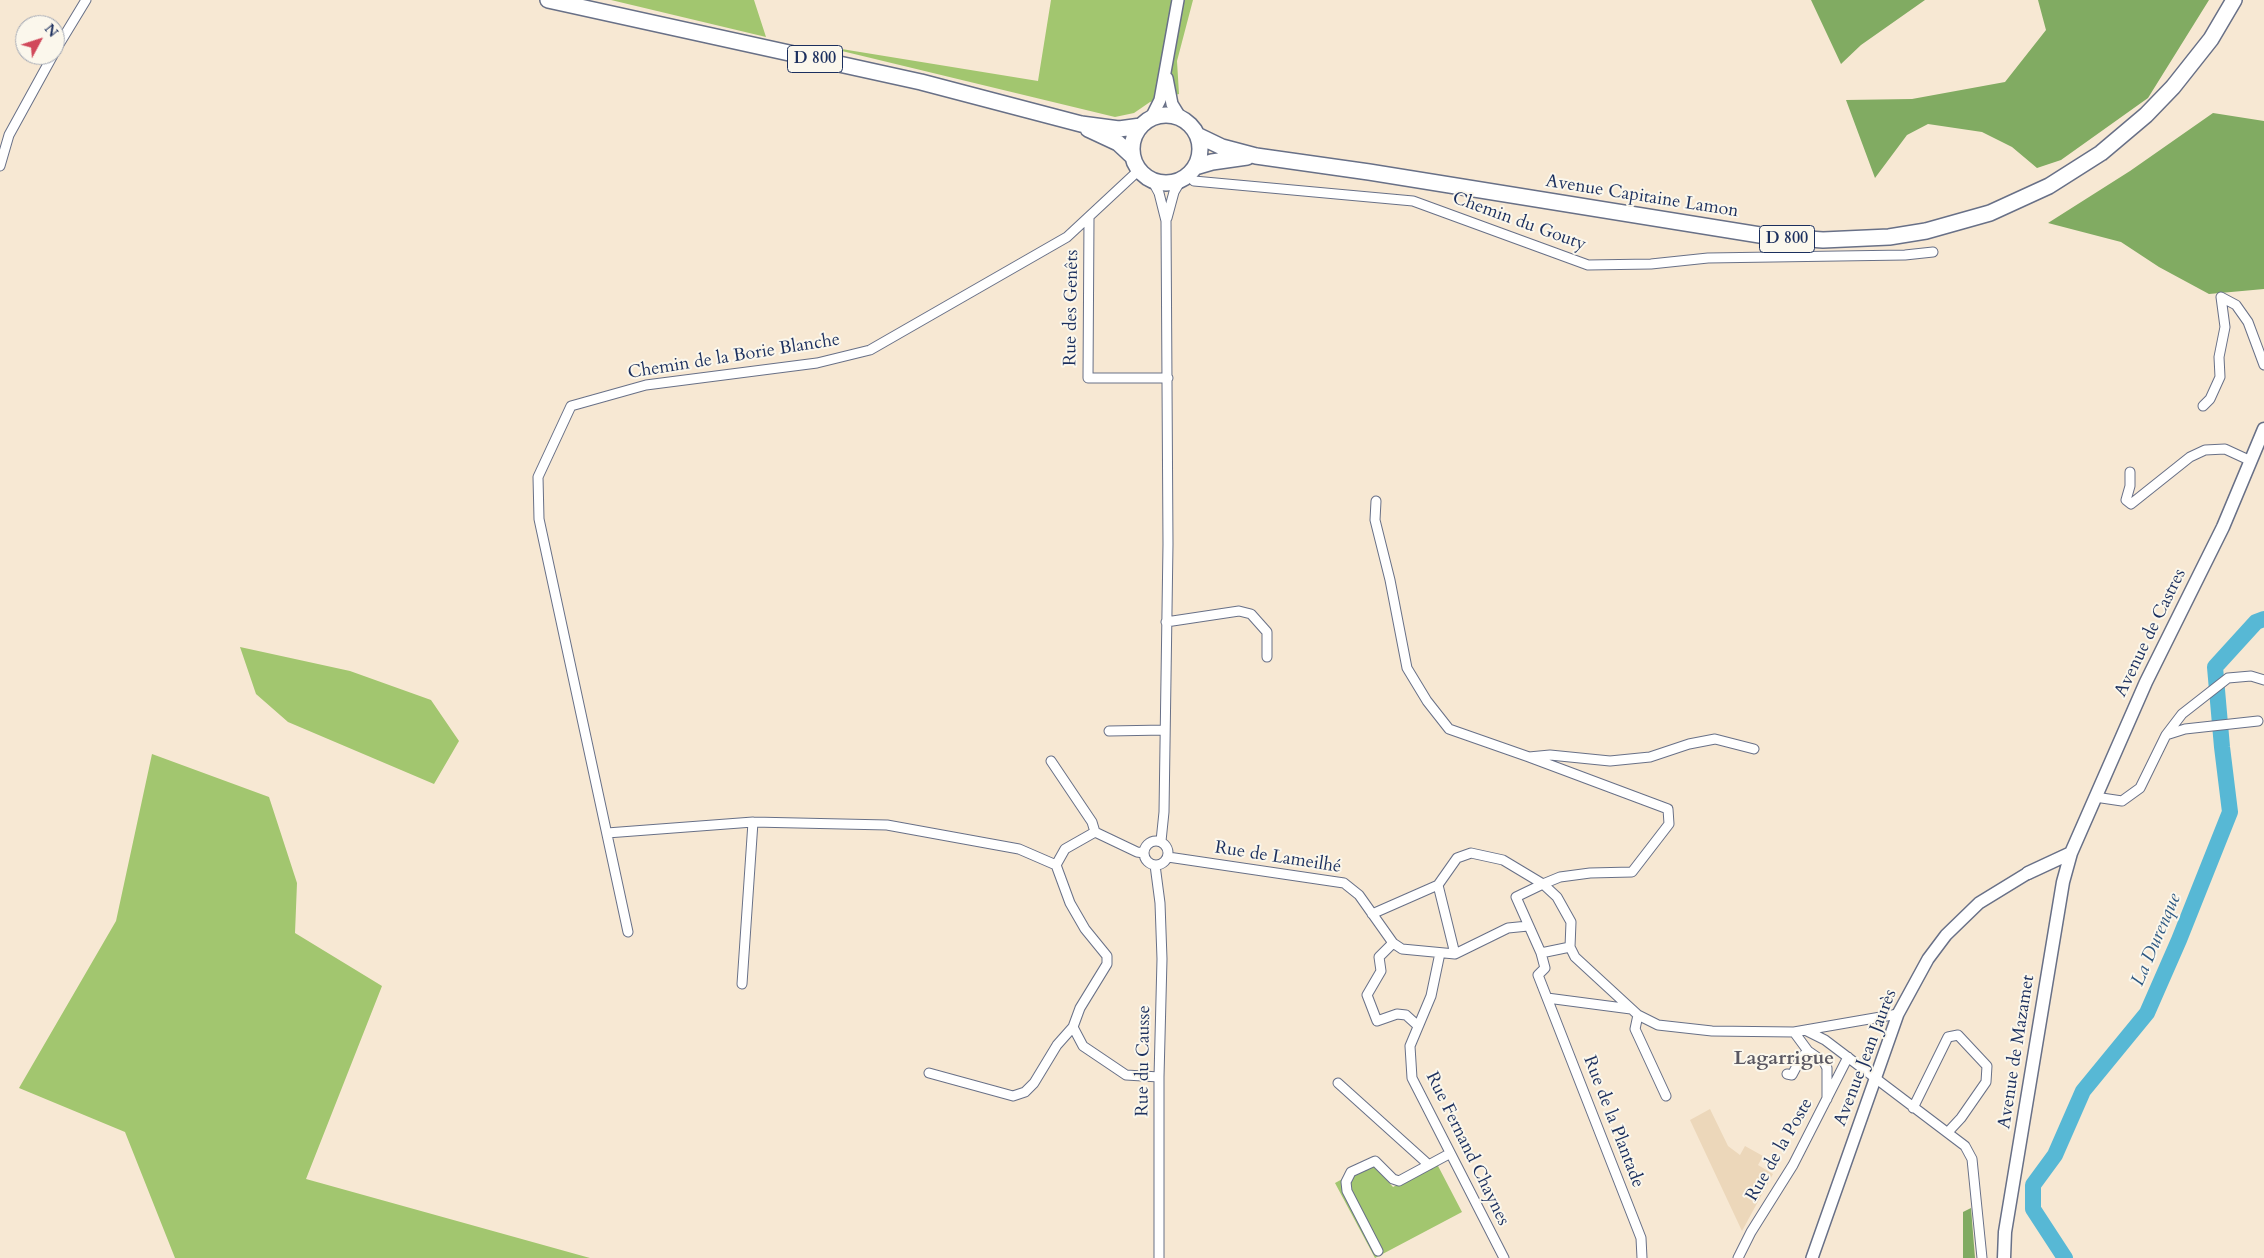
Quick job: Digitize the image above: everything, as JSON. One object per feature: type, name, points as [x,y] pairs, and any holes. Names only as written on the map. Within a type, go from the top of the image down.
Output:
[{"type":"main road","name":"D 800","points":[[548,0],[930,85],[1080,124],[1119,129],[1146,122]]},
{"type":"main road","name":"Avenue Capitaine Lamon","points":[[1197,135],[1222,147],[1256,156],[1766,236],[1839,240],[1908,235],[1958,223],[2020,200],[2101,154],[2146,115],[2174,87],[2211,39],[2234,0]]},
{"type":"main road","points":[[1170,115],[1180,117],[1193,128],[1197,135],[1200,157],[1188,174],[1172,183],[1152,180],[1139,170],[1132,156],[1133,140],[1146,122],[1170,115]]},
{"type":"main road","name":"D 800","points":[[1080,124],[1118,143],[1132,156]]},
{"type":"main road","name":"Avenue Capitaine Lamon","points":[[1188,174],[1212,162],[1256,156]]},
{"type":"main road","name":"Avenue de Castres","points":[[2071,854],[2146,682],[2223,527],[2264,429]]},
{"type":"main road","name":"Avenue Jean Jaurès","points":[[2028,873],[2071,854]]},
{"type":"main road","name":"Avenue de Mazamet","points":[[2004,1258],[2005,1232],[2063,882],[2071,854]]},
{"type":"street","points":[[65,35],[86,0]]},
{"type":"street","points":[[1146,122],[1159,105],[1178,0]]},
{"type":"street","points":[[0,166],[9,135],[48,65]]},
{"type":"street","points":[[1166,74],[1172,104],[1180,117]]},
{"type":"street","name":"Chemin de la Borie Blanche","points":[[628,932],[539,520],[538,477],[571,406],[646,385],[817,363],[870,350],[1066,237],[1089,218],[1139,170]]},
{"type":"street","points":[[1166,220],[1174,192],[1188,174]]},
{"type":"street","name":"Chemin du Gouty","points":[[1188,174],[1194,181],[1413,201],[1588,265],[1651,264],[1708,258],[1906,255],[1933,252]]},
{"type":"street","points":[[1152,180],[1159,193],[1166,220],[1168,378],[1164,812],[1161,841]]},
{"type":"street","name":"Rue des Genêts","points":[[1089,218],[1088,378],[1168,378]]},
{"type":"street","points":[[2203,406],[2210,399],[2220,377],[2219,356],[2225,327],[2221,297],[2236,305],[2248,322],[2264,365]]},
{"type":"street","points":[[2130,472],[2130,486],[2126,500],[2132,504],[2170,471],[2190,457],[2206,450],[2225,450],[2251,461]]},
{"type":"street","points":[[1376,501],[1375,520],[1390,580],[1407,668],[1427,701],[1450,729],[1668,809],[1669,824],[1632,872],[1590,873],[1560,877],[1516,897],[1541,953],[1570,947]]},
{"type":"street","points":[[1166,622],[1239,611],[1251,614],[1267,632],[1267,657]]},
{"type":"street","points":[[2095,797],[2122,801],[2140,788],[2166,736],[2182,714],[2206,693],[2228,678],[2251,676],[2264,680]]},
{"type":"street","points":[[2166,736],[2185,729],[2258,721]]},
{"type":"street","points":[[1109,731],[1165,730]]},
{"type":"street","points":[[1529,757],[1550,755],[1610,761],[1650,757],[1688,744],[1715,740],[1754,749]]},
{"type":"street","points":[[1051,761],[1092,822],[1095,832],[1137,852],[1144,853]]},
{"type":"street","points":[[607,833],[753,822],[887,825],[1020,848],[1056,864],[1070,903],[1085,929],[1107,956],[1107,964],[1080,1008],[1073,1027],[1057,1045],[1034,1083],[1025,1092],[1013,1096],[929,1073]]},
{"type":"street","points":[[742,984],[753,822]]},
{"type":"street","points":[[1056,864],[1065,849],[1095,832]]},
{"type":"street","points":[[1161,841],[1166,846],[1168,857],[1163,863],[1155,865],[1148,863],[1144,853],[1149,843],[1161,841]]},
{"type":"street","points":[[1372,914],[1438,885],[1457,858],[1471,853],[1503,860],[1543,884],[1557,897],[1571,922],[1570,947],[1574,957],[1635,1012],[1658,1024],[1712,1031],[1794,1032],[1898,1014]]},
{"type":"street","name":"Rue de Lameilhé","points":[[1168,857],[1344,883],[1359,895],[1393,943]]},
{"type":"street","name":"Rue du Causse","points":[[1155,865],[1160,904],[1162,959],[1159,1077],[1159,1258]]},
{"type":"street","name":"Avenue Jean Jaurès","points":[[1812,1258],[1898,1014],[1928,959],[1946,935],[1979,903],[2028,873]]},
{"type":"street","points":[[1438,885],[1456,954]]},
{"type":"street","points":[[1417,1025],[1406,1015],[1397,1014],[1377,1021],[1366,995],[1381,971],[1379,957],[1393,943],[1402,949],[1456,954],[1508,928],[1528,926]]},
{"type":"street","name":"Rue Fernand Chaynes","points":[[1440,953],[1431,996],[1417,1025],[1410,1046],[1412,1078],[1449,1154],[1504,1258]]},
{"type":"street","name":"Rue de la Plantade","points":[[1541,953],[1545,968],[1538,975],[1641,1238],[1642,1258]]},
{"type":"street","points":[[1547,998],[1635,1012]]},
{"type":"street","points":[[1635,1012],[1635,1029],[1666,1096]]},
{"type":"street","points":[[1073,1027],[1083,1046],[1126,1075],[1159,1077]]},
{"type":"street","points":[[1804,1030],[1825,1040],[1966,1146],[1972,1160],[1982,1258]]},
{"type":"street","points":[[1794,1032],[1808,1051],[1824,1062],[1827,1068],[1828,1100]]},
{"type":"street","points":[[1913,1108],[1948,1037],[1958,1035],[1987,1066],[1986,1082],[1961,1118],[1948,1132]]},
{"type":"street","points":[[1787,1074],[1792,1075],[1801,1058],[1808,1051]]},
{"type":"street","name":"Rue de la Poste","points":[[1738,1258],[1751,1232],[1793,1165],[1828,1100],[1848,1057]]},
{"type":"street","points":[[1338,1083],[1430,1165]]},
{"type":"street","points":[[1378,1251],[1347,1191],[1346,1182],[1351,1172],[1367,1162],[1375,1161],[1394,1180],[1399,1181],[1449,1154]]},
{"type":"shaded area","points":[[1710,1109],[1728,1146],[1740,1155],[1745,1146],[1763,1156],[1758,1165],[1773,1174],[1742,1231],[1690,1120]]},
{"type":"green space","points":[[611,0],[754,0],[766,37]]},
{"type":"green space","points":[[1051,0],[1193,0],[1177,61],[1179,94],[1150,102],[1134,113],[1115,117],[817,45],[1038,81]]},
{"type":"green space","points":[[1811,0],[1925,0],[1861,45],[1841,64]]},
{"type":"green space","points":[[2038,0],[2209,0],[2148,98],[2061,160],[2037,168],[2012,147],[1982,132],[1928,124],[1907,135],[1875,178],[1846,100],[1912,99],[2005,82],[2046,30]]},
{"type":"green space","points":[[2213,113],[2264,121],[2264,289],[2209,294],[2159,267],[2121,242],[2048,223],[2130,171]]},
{"type":"green space","points":[[240,647],[350,671],[431,700],[459,741],[434,784],[288,722],[256,694]]},
{"type":"green space","points":[[152,754],[269,797],[297,883],[295,933],[382,986],[306,1179],[590,1258],[175,1258],[125,1132],[19,1088],[116,921]]},
{"type":"green space","points":[[1372,1163],[1393,1187],[1437,1164],[1462,1212],[1375,1258],[1335,1183]]},
{"type":"green space","points":[[1971,1208],[1975,1258],[1963,1258],[1963,1212]]},
{"type":"waterway","name":"La Durenque","points":[[2065,1258],[2033,1209],[2033,1185],[2055,1155],[2083,1091],[2147,1013],[2179,940],[2230,812],[2215,667],[2256,622],[2264,619]]},
{"type":"district","name":"Lagarrigue","points":[[1784,1059]]}]
